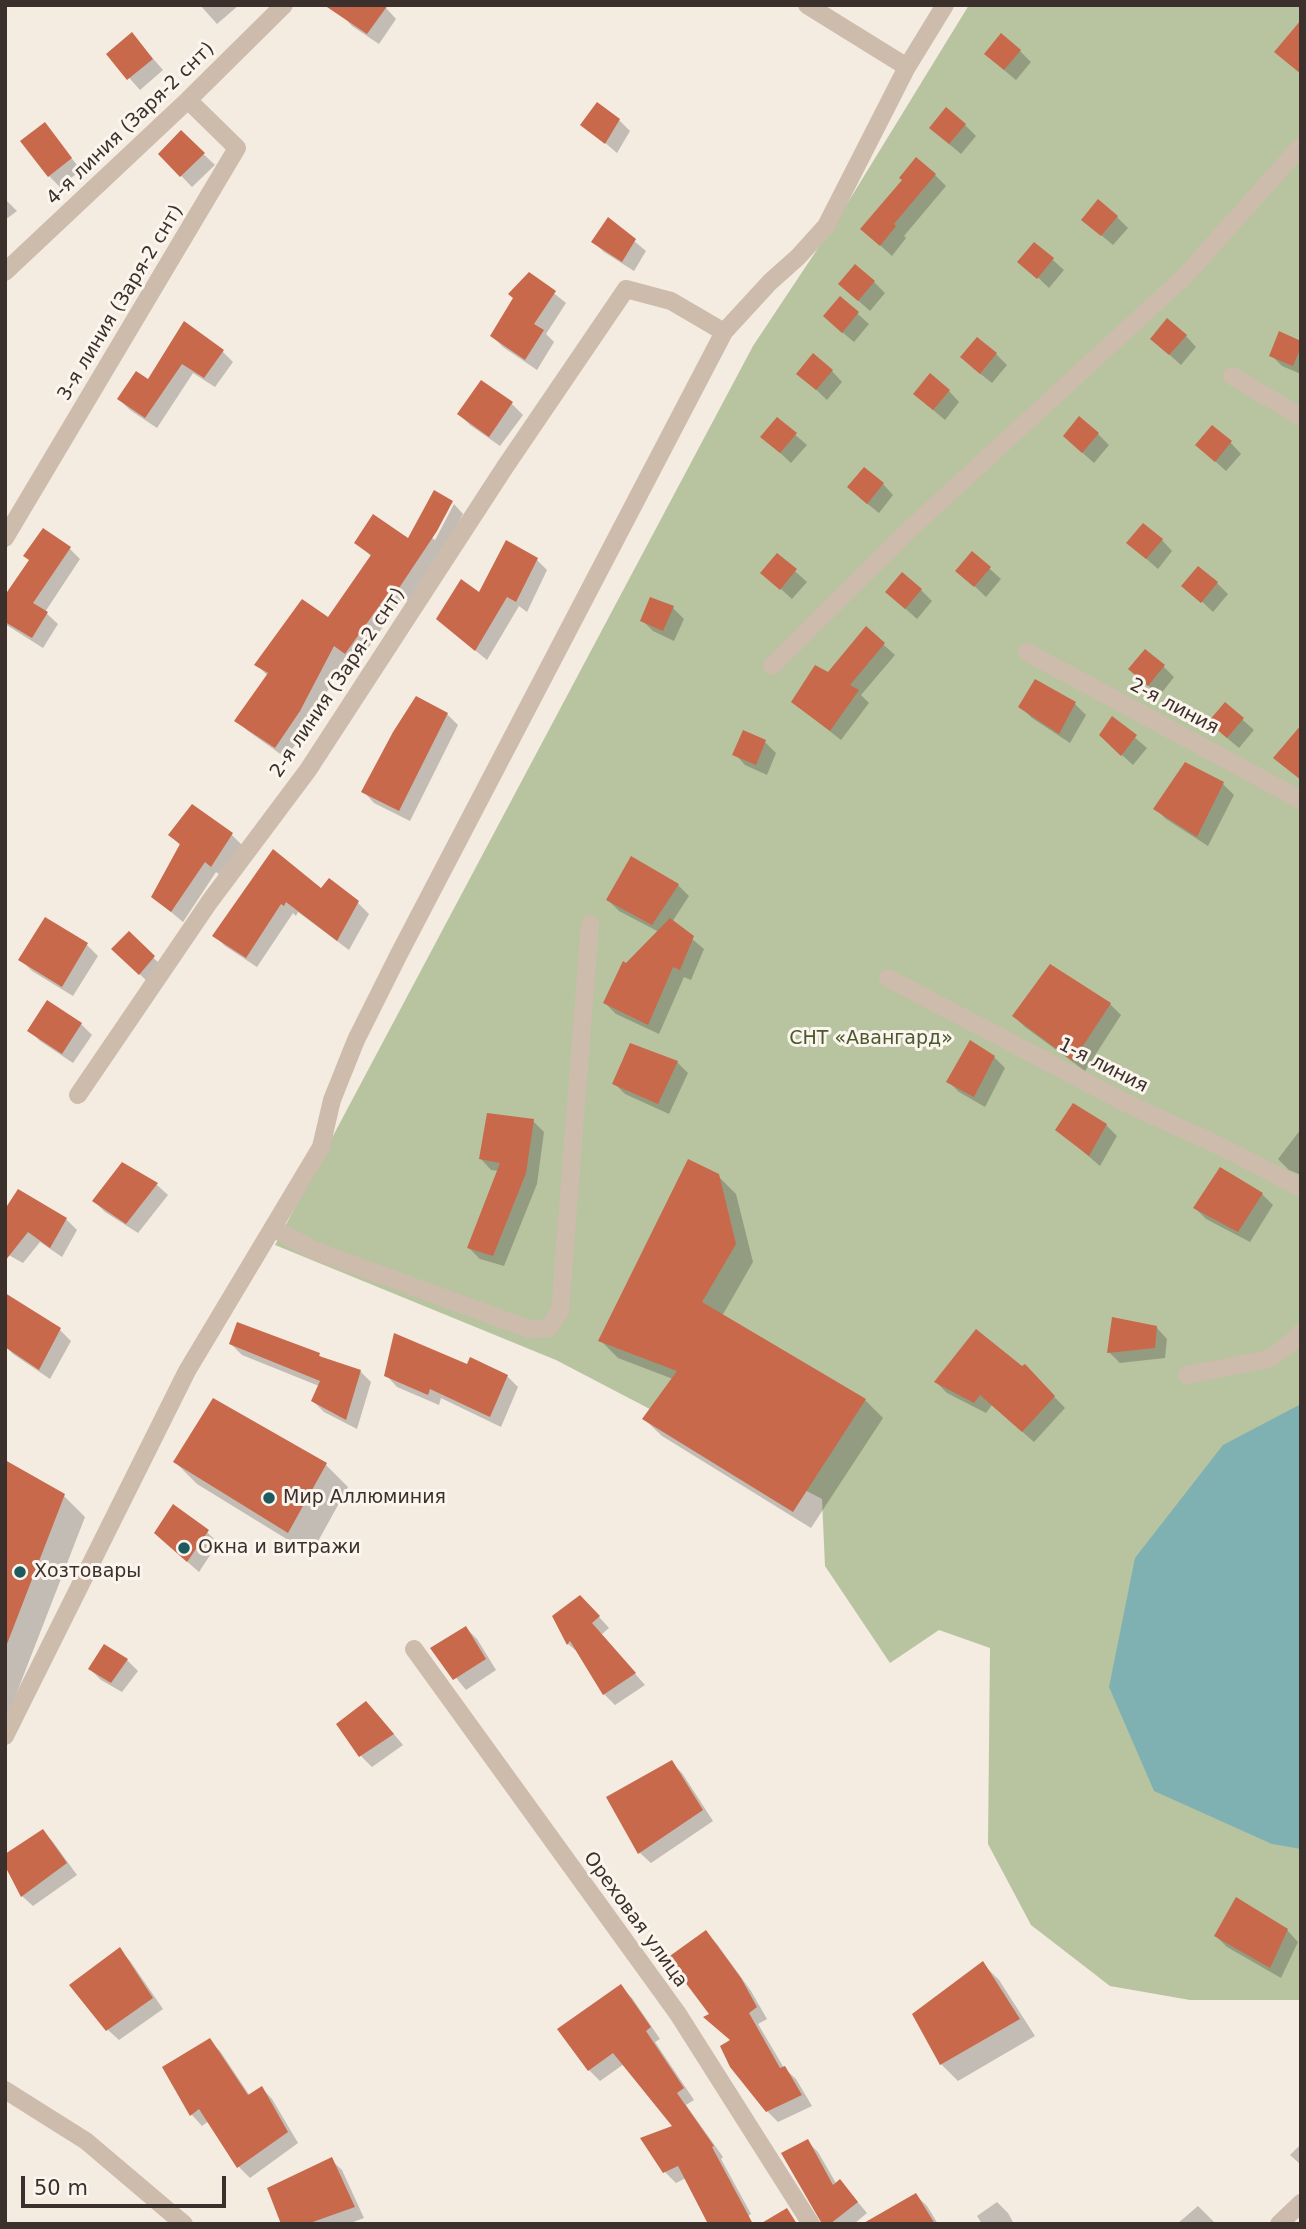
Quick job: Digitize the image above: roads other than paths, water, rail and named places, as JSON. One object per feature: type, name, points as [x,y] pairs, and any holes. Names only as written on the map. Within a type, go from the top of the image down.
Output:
[{"type":"street","name":"4-я линия (Заря-2 снт)","points":[[5,272],[188,100],[284,5]]},
{"type":"street","points":[[807,5],[907,67]]},
{"type":"street","points":[[5,1736],[187,1371],[321,1147],[332,1100],[356,1040],[724,332],[826,226],[907,67],[945,5]]},
{"type":"street","name":"3-я линия (Заря-2 снт)","points":[[5,538],[237,148],[188,100]]},
{"type":"street","points":[[772,666],[910,529],[1184,277],[1301,146]]},
{"type":"street","name":"2-я линия (Заря-2 снт)","points":[[78,1096],[210,901],[308,770],[505,467],[626,289],[671,301],[724,332]]},
{"type":"street","points":[[1232,376],[1301,417]]},
{"type":"street","name":"2-я линия","points":[[1027,652],[1301,800]]},
{"type":"street","points":[[273,1228],[313,1250],[517,1325],[530,1329],[549,1328],[560,1311],[590,924]]},
{"type":"street","name":"1-я линия","points":[[888,978],[1126,1103],[1222,1147],[1301,1188]]},
{"type":"street","points":[[1187,1375],[1269,1359],[1301,1332]]},
{"type":"street","name":"Ореховая улица","points":[[414,1649],[678,2014],[811,2224]]},
{"type":"street","points":[[5,2090],[86,2141],[184,2224]]},
{"type":"street","points":[[1279,2224],[1301,2203]]},
{"type":"water","points":[[1301,1404],[1301,1849],[1272,1844],[1154,1791],[1109,1687],[1135,1558],[1223,1445]]},
{"type":"place","name":"Мир Аллюминия","points":[[269,1498]]},
{"type":"place","name":"Окна и витражи","points":[[184,1548]]},
{"type":"place","name":"Хозтовары","points":[[20,1572]]},
{"type":"park label","name":"СНТ «Авангард»","points":[[871,1039]]}]
